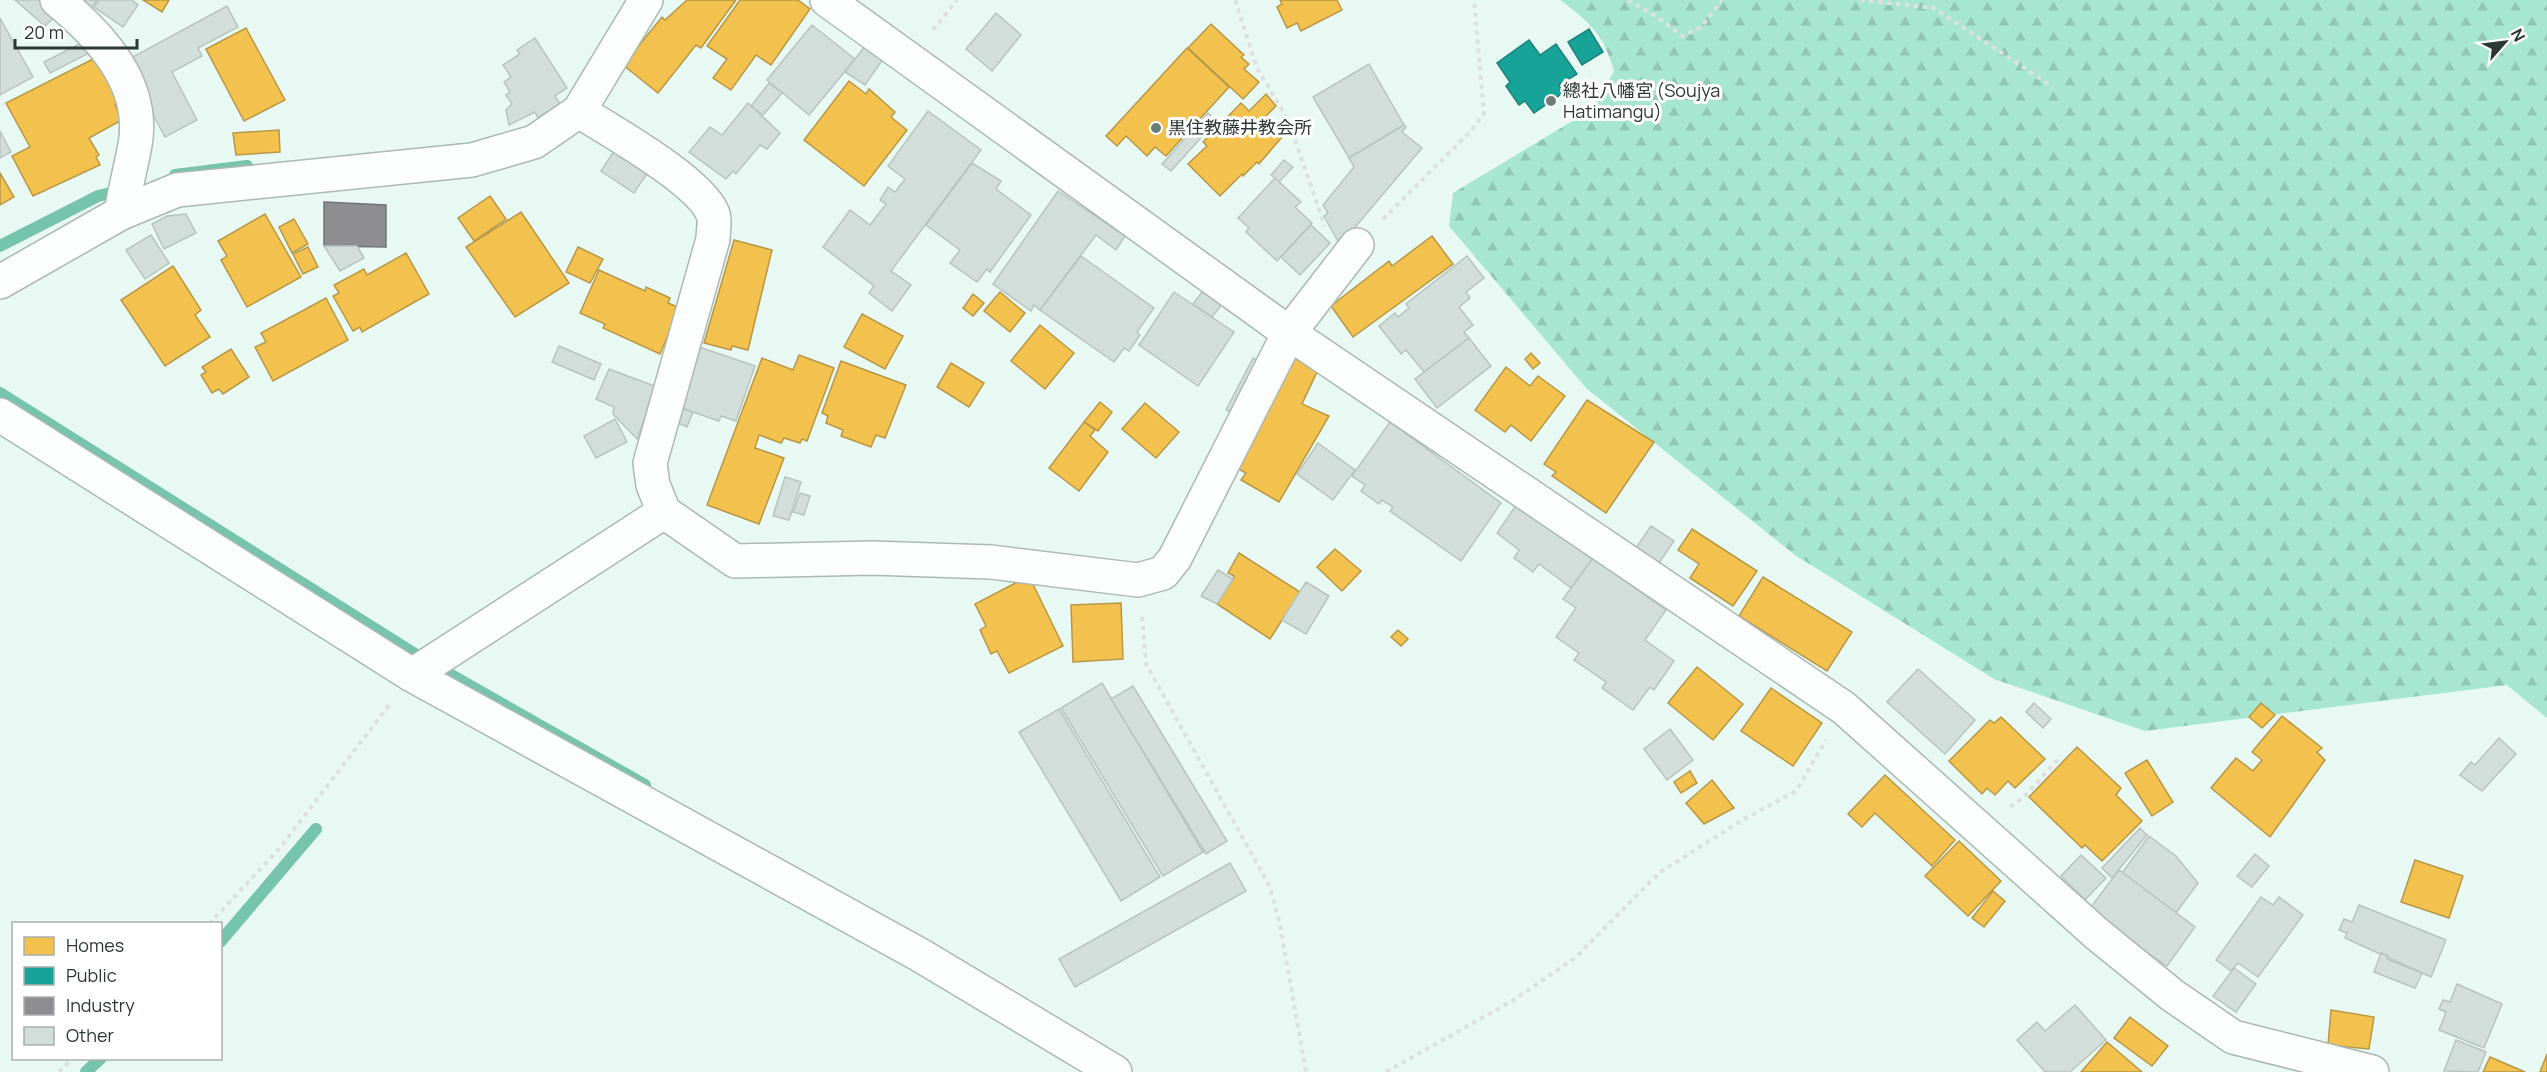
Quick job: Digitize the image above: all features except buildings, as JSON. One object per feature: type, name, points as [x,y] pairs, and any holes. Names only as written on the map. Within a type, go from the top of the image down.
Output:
[{"type":"street","points":[[57,0],[91,28],[110,50],[127,84],[137,122],[135,145],[128,170],[121,213]]},
{"type":"street","points":[[0,282],[121,213],[177,190],[472,160],[534,142],[579,111],[646,0]]},
{"type":"street","points":[[827,0],[1289,333],[1844,708],[2105,941],[2172,995],[2233,1037],[2372,1072]]},
{"type":"street","points":[[579,111],[653,157],[704,197],[714,214],[712,239],[650,463],[653,485],[664,512],[735,561],[872,558],[991,562],[1138,580],[1162,573],[1175,558],[1289,333],[1350,254]]},
{"type":"street","points":[[0,415],[412,675],[920,955],[1115,1072]]},
{"type":"street","points":[[412,675],[664,512]]},
{"type":"path","points":[[1235,0],[1257,68],[1288,120],[1320,217],[1350,254],[1472,130],[1484,113],[1474,0]]},
{"type":"path","points":[[1628,0],[1659,18],[1682,36],[1701,27],[1722,0]]},
{"type":"path","points":[[1860,0],[1934,9],[2053,87]]},
{"type":"path","points":[[1138,580],[1146,664],[1270,887],[1280,925],[1306,1072]]},
{"type":"path","points":[[211,922],[279,849],[412,675]]},
{"type":"path","points":[[1386,1072],[1512,1001],[1575,958],[1659,873],[1744,819],[1796,791],[1844,708]]},
{"type":"path","points":[[1980,829],[2025,797],[2061,756]]},
{"type":"path","points":[[59,1072],[72,1060]]},
{"type":"green space","points":[[1560,0],[2547,0],[2547,718],[2507,685],[2145,731],[1994,679],[1795,555],[1586,388],[1449,226],[1453,193],[1594,108],[1614,71],[1606,48],[1594,30],[1580,15]]},
{"type":"waterway","points":[[175,175],[247,166]]},
{"type":"waterway","points":[[0,246],[98,196],[111,193]]},
{"type":"waterway","points":[[0,393],[415,654]]},
{"type":"waterway","points":[[437,667],[645,785]]},
{"type":"waterway","points":[[222,940],[316,829]]},
{"type":"waterway","points":[[86,1072],[99,1060]]},
{"type":"place","name":"總社八幡宮 (Soujya Hatimangu)","points":[[1551,101]]},
{"type":"place","name":"黒住教藤井教会所","points":[[1156,128]]}]
